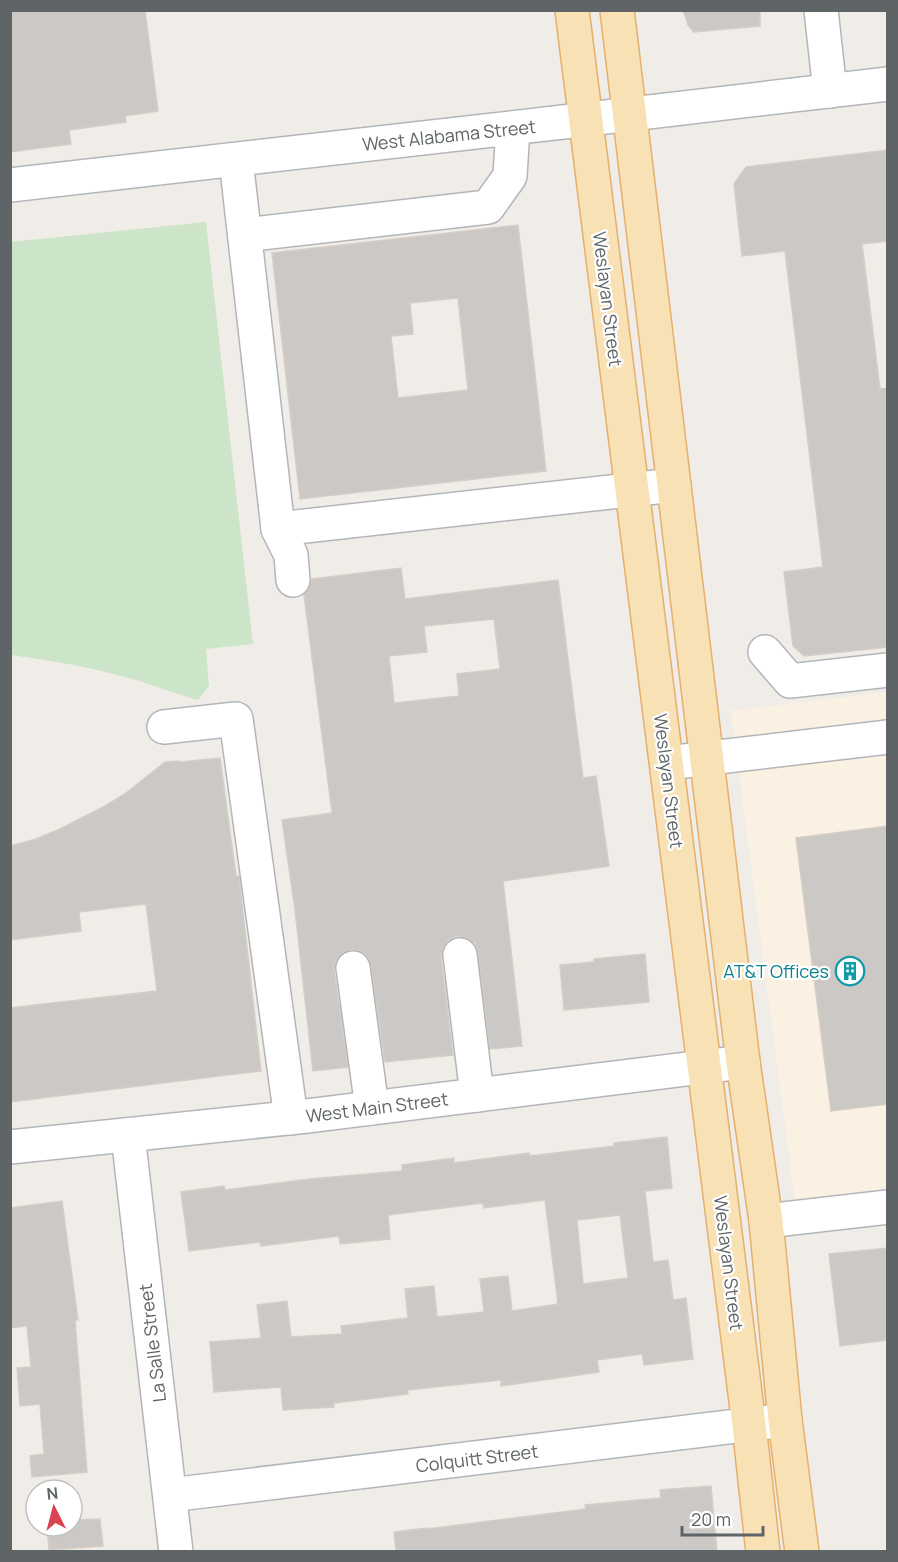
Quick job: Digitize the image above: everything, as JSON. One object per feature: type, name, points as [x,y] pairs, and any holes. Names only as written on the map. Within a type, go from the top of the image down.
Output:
[{"type":"main road","name":"Weslayan Street","points":[[572,10],[764,1551]]},
{"type":"main road","points":[[617,10],[743,1062],[766,1221],[785,1420],[802,1551]]},
{"type":"street","points":[[821,10],[830,91]]},
{"type":"street","name":"West Alabama Street","points":[[10,185],[888,84]]},
{"type":"street","points":[[245,235],[488,207],[510,176],[513,128]]},
{"type":"street","points":[[236,159],[245,235],[282,451],[278,529],[272,558],[283,581]]},
{"type":"street","points":[[278,529],[674,484]]},
{"type":"street","points":[[765,652],[790,681],[882,663]]},
{"type":"street","points":[[164,727],[236,718],[291,1118]]},
{"type":"street","points":[[667,763],[888,737]]},
{"type":"street","points":[[460,955],[477,1095]]},
{"type":"street","points":[[353,968],[372,1108]]},
{"type":"street","name":"West Main Street","points":[[10,1147],[291,1118],[743,1062]]},
{"type":"street","name":"La Salle Street","points":[[128,1135],[176,1551]]},
{"type":"street","points":[[766,1221],[888,1207]]},
{"type":"street","name":"Colquitt Street","points":[[170,1495],[785,1420]]},
{"type":"shaded area","points":[[887,692],[887,1220],[799,1231],[731,711]]},
{"type":"green space","points":[[206,222],[253,644],[206,649],[209,686],[198,700],[107,672],[11,655],[10,242]]},
{"type":"building","points":[[10,10],[145,10],[158,111],[125,116],[126,122],[69,130],[71,144],[10,152]]},
{"type":"building","points":[[683,10],[760,10],[760,26],[694,32],[688,25]]},
{"type":"building","points":[[888,150],[888,241],[862,244],[880,389],[888,388],[888,647],[804,656],[793,646],[784,572],[823,567],[785,251],[742,256],[734,184],[746,167]]},
{"type":"building","points":[[518,225],[546,471],[300,499],[272,253]],"holes":[[[458,298],[468,390],[398,398],[391,336],[413,334],[410,303]]]},
{"type":"building","points":[[401,568],[405,599],[558,580],[583,778],[596,776],[609,866],[503,881],[522,1046],[490,1049],[478,952],[475,943],[458,936],[448,940],[441,957],[453,1055],[385,1062],[371,965],[368,957],[361,951],[351,949],[341,954],[336,960],[334,970],[348,1067],[313,1071],[295,910],[282,820],[332,813],[304,595],[312,579]],"holes":[[[494,619],[500,669],[457,674],[459,696],[394,703],[389,656],[427,652],[424,626]]]},
{"type":"building","points":[[220,758],[236,876],[239,876],[261,1071],[10,1102],[10,1008],[157,991],[146,904],[79,912],[81,931],[10,940],[10,846],[60,829],[105,806],[126,793],[165,762]]},
{"type":"building","name":"AT&T Offices","points":[[888,826],[888,1104],[831,1111],[796,838]]},
{"type":"building","points":[[645,954],[649,1002],[564,1010],[560,965]]},
{"type":"building","points":[[667,1137],[672,1188],[645,1191],[653,1262],[668,1260],[673,1300],[686,1298],[693,1359],[644,1365],[642,1354],[597,1360],[599,1372],[501,1386],[501,1380],[407,1390],[408,1394],[334,1403],[334,1407],[283,1410],[281,1387],[214,1392],[210,1342],[261,1338],[257,1305],[287,1301],[291,1337],[342,1334],[341,1326],[408,1318],[405,1289],[434,1286],[437,1317],[484,1312],[480,1279],[508,1276],[512,1311],[558,1304],[545,1200],[484,1208],[483,1203],[388,1215],[390,1239],[340,1244],[339,1236],[261,1246],[260,1242],[189,1251],[181,1192],[224,1186],[225,1190],[310,1179],[402,1171],[402,1165],[454,1158],[454,1163],[529,1153],[530,1156],[614,1146],[614,1143]],"holes":[[[620,1215],[628,1278],[583,1284],[577,1220]]]},
{"type":"building","points":[[62,1201],[78,1320],[75,1320],[87,1472],[32,1477],[30,1456],[44,1454],[40,1404],[20,1406],[17,1368],[31,1367],[27,1326],[10,1328],[10,1208]]},
{"type":"building","points":[[888,1248],[888,1340],[840,1346],[829,1254]]},
{"type":"building","points":[[711,1486],[717,1551],[396,1551],[394,1532],[586,1509],[585,1505],[661,1498],[660,1490]]},
{"type":"building","points":[[100,1519],[103,1546],[49,1550],[48,1538],[84,1538],[84,1520]]},
{"type":"place","name":"AT&T Offices","points":[[850,971]]}]
